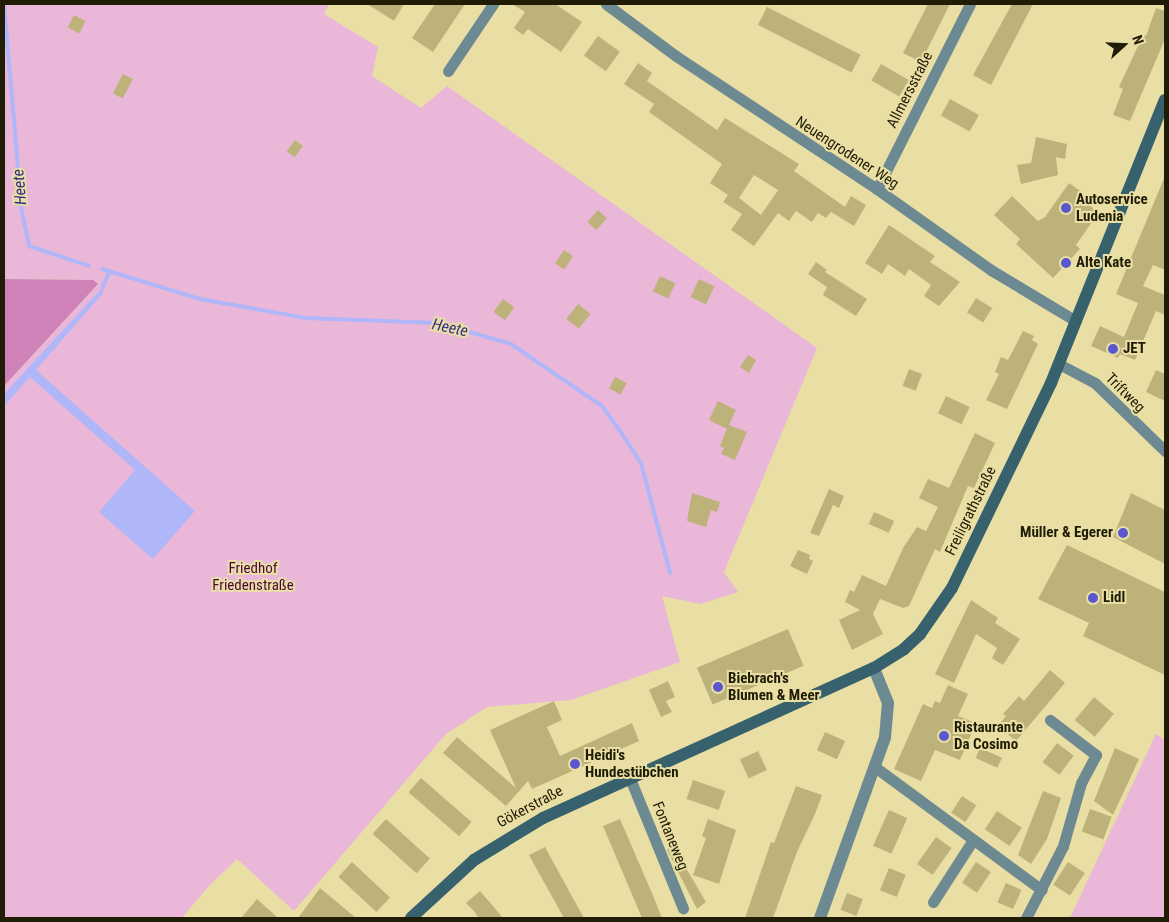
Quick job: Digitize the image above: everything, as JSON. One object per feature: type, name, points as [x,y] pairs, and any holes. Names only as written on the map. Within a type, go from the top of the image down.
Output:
[{"type":"main road","name":"Freiligrathstraße","points":[[874,668],[904,649],[920,634],[952,588],[1059,364],[1165,100]]},
{"type":"main road","name":"Gökerstraße","points":[[411,918],[434,895],[494,845],[629,776],[874,668]]},
{"type":"street","points":[[448,71],[493,4]]},
{"type":"street","name":"Neuengrodener Weg","points":[[606,4],[753,109],[877,189],[991,270],[1076,320]]},
{"type":"street","name":"Allmersstraße","points":[[877,189],[970,4]]},
{"type":"street","name":"Triftweg","points":[[1059,364],[1095,383],[1165,451]]},
{"type":"street","points":[[820,918],[875,767],[888,719],[888,703],[874,668]]},
{"type":"street","points":[[1026,918],[1063,846],[1081,782],[1096,755],[1050,720]]},
{"type":"street","points":[[875,767],[1042,890]]},
{"type":"street","name":"Fontaneweg","points":[[629,776],[683,908]]},
{"type":"street","points":[[933,902],[973,840]]},
{"type":"green space","name":"Friedhof Friedenstraße","points":[[4,4],[329,4],[324,14],[378,47],[372,76],[421,108],[447,86],[817,348],[724,572],[738,592],[700,604],[662,596],[680,662],[571,700],[487,707],[446,734],[294,911],[237,859],[207,888],[182,918],[4,918],[4,386],[98,284],[92,280],[4,279]]},
{"type":"green space","points":[[1156,734],[1165,740],[1165,918],[1070,918]]},
{"type":"shaded area","points":[[4,279],[93,280],[98,284],[4,386]]},
{"type":"water","points":[[103,287],[103,293],[36,370],[195,511],[153,559],[99,512],[135,470],[30,377],[4,406],[4,394]]},
{"type":"building","points":[[367,4],[404,4],[394,21]]},
{"type":"building","points":[[435,4],[465,4],[433,52],[412,38]]},
{"type":"building","points":[[512,4],[555,4],[582,22],[561,52],[528,29],[523,35],[514,28],[525,12]]},
{"type":"building","points":[[928,4],[950,4],[921,62],[903,53]]},
{"type":"building","points":[[1012,4],[1033,4],[991,85],[973,75]]},
{"type":"building","points":[[767,7],[861,55],[851,72],[758,25]]},
{"type":"building","points":[[1156,8],[1165,11],[1165,39],[1130,121],[1113,115],[1123,89],[1119,87],[1143,35],[1146,36]]},
{"type":"building","points":[[74,15],[86,21],[79,33],[68,27]]},
{"type":"building","points":[[598,36],[620,52],[606,71],[584,55]]},
{"type":"building","points":[[638,63],[652,73],[647,81],[717,130],[725,118],[799,164],[794,171],[845,207],[851,196],[866,205],[854,226],[831,212],[826,218],[818,213],[812,222],[796,211],[789,221],[778,213],[754,246],[731,230],[742,214],[723,202],[728,195],[710,183],[722,164],[649,112],[654,104],[624,84]],"holes":[[[754,175],[778,190],[761,215],[739,198]]]},
{"type":"building","points":[[881,64],[909,80],[899,96],[872,80]]},
{"type":"building","points":[[123,74],[133,79],[123,99],[113,94]]},
{"type":"building","points":[[950,99],[979,115],[970,132],[941,116]]},
{"type":"building","points":[[1036,137],[1067,144],[1065,159],[1056,157],[1058,175],[1021,184],[1017,165],[1031,163]]},
{"type":"building","points":[[295,140],[303,146],[295,157],[287,151]]},
{"type":"building","points":[[1165,176],[1165,270],[1153,265],[1143,286],[1165,295],[1165,315],[1156,311],[1135,360],[1120,354],[1118,358],[1091,346],[1100,326],[1124,337],[1138,303],[1116,294]]},
{"type":"building","points":[[1069,183],[1082,192],[1079,198],[1099,212],[1076,245],[1080,249],[1053,278],[1016,244],[1020,239],[994,215],[1012,196],[1038,221],[1045,217]]},
{"type":"building","points":[[598,210],[607,218],[596,230],[587,222]]},
{"type":"building","points":[[889,225],[935,256],[930,262],[960,282],[939,306],[924,296],[931,285],[909,269],[905,276],[888,264],[882,274],[865,263]]},
{"type":"building","points":[[564,250],[573,256],[564,269],[555,263]]},
{"type":"building","points":[[816,262],[827,270],[825,272],[867,299],[856,316],[823,295],[827,287],[808,274]]},
{"type":"building","points":[[660,276],[675,283],[668,299],[653,291]]},
{"type":"building","points":[[699,279],[714,286],[706,304],[691,297]]},
{"type":"building","points":[[976,298],[992,308],[983,322],[967,312]]},
{"type":"building","points":[[503,299],[514,307],[505,320],[494,312]]},
{"type":"building","points":[[578,304],[591,314],[579,329],[566,319]]},
{"type":"building","points":[[1023,331],[1034,336],[1032,340],[1038,344],[1007,409],[986,400],[999,374],[995,372],[1001,357],[1008,360]]},
{"type":"building","points":[[748,355],[756,360],[749,373],[740,367]]},
{"type":"building","points":[[909,369],[922,374],[916,391],[903,386]]},
{"type":"building","points":[[1156,370],[1165,374],[1165,401],[1146,392]]},
{"type":"building","points":[[615,377],[627,383],[621,394],[609,389]]},
{"type":"building","points":[[946,396],[970,407],[962,424],[938,413]]},
{"type":"building","points":[[718,401],[736,410],[729,425],[747,432],[735,460],[721,454],[724,448],[720,446],[727,429],[709,420]]},
{"type":"building","points":[[975,433],[995,443],[974,488],[968,486],[940,552],[935,549],[909,606],[903,608],[880,599],[873,614],[883,634],[852,650],[839,620],[860,610],[845,602],[850,590],[854,592],[862,575],[886,586],[903,548],[917,527],[926,531],[938,507],[919,498],[928,479],[949,488]]},
{"type":"building","points":[[829,489],[844,496],[839,508],[833,505],[819,536],[810,533]]},
{"type":"building","points":[[692,493],[720,502],[717,512],[711,510],[706,527],[687,521]]},
{"type":"building","points":[[1131,493],[1165,510],[1165,564],[1113,537]]},
{"type":"building","points":[[874,512],[894,521],[889,533],[869,524]]},
{"type":"building","points":[[1067,545],[1165,592],[1165,675],[1083,636],[1089,623],[1038,599]]},
{"type":"building","points":[[798,550],[810,555],[809,559],[813,561],[807,574],[790,566]]},
{"type":"building","points":[[971,600],[998,618],[995,623],[1020,639],[1003,665],[992,658],[997,648],[976,634],[954,683],[935,674]]},
{"type":"building","points":[[788,629],[804,666],[712,705],[697,668]]},
{"type":"building","points":[[1050,670],[1065,683],[1016,741],[998,726],[1006,716],[1003,714],[1019,696],[1024,701]]},
{"type":"building","points":[[668,681],[675,697],[666,701],[672,712],[661,717],[649,690]]},
{"type":"building","points":[[948,685],[968,694],[958,716],[976,723],[960,760],[935,750],[921,781],[894,769],[923,704],[932,708],[935,701],[940,703]]},
{"type":"building","points":[[1094,697],[1114,714],[1095,737],[1075,720]]},
{"type":"building","points":[[554,701],[562,720],[547,727],[560,756],[632,723],[639,741],[532,789],[528,781],[506,806],[443,753],[457,737],[516,788],[490,730]]},
{"type":"building","points":[[825,732],[845,741],[837,759],[817,750]]},
{"type":"building","points":[[1057,743],[1074,756],[1059,775],[1043,762]]},
{"type":"building","points":[[980,748],[1002,758],[997,768],[976,758]]},
{"type":"building","points":[[1115,748],[1139,759],[1113,815],[1094,801]]},
{"type":"building","points":[[758,751],[767,770],[749,778],[740,759]]},
{"type":"building","points":[[421,778],[472,822],[459,836],[409,792]]},
{"type":"building","points":[[693,780],[725,791],[719,810],[686,799]]},
{"type":"building","points":[[796,786],[822,795],[815,814],[797,852],[773,918],[745,918],[771,842],[774,843]]},
{"type":"building","points":[[1043,791],[1061,798],[1047,839],[1031,864],[1018,855]]},
{"type":"building","points":[[962,796],[976,805],[965,822],[951,813]]},
{"type":"building","points":[[1090,809],[1112,817],[1103,839],[1082,832]]},
{"type":"building","points":[[889,810],[907,818],[891,854],[873,846]]},
{"type":"building","points":[[997,811],[1022,828],[1010,846],[985,829]]},
{"type":"building","points":[[386,819],[430,858],[416,873],[373,834]]},
{"type":"building","points":[[620,819],[662,918],[642,918],[603,826]]},
{"type":"building","points":[[708,819],[736,830],[719,884],[693,875],[706,838],[702,836]]},
{"type":"building","points":[[936,837],[952,848],[933,875],[917,864]]},
{"type":"building","points":[[673,846],[706,902],[697,909],[667,850]]},
{"type":"building","points":[[545,847],[584,918],[564,918],[535,866],[529,855]]},
{"type":"building","points":[[352,862],[390,897],[376,912],[338,877]]},
{"type":"building","points":[[976,862],[991,872],[977,893],[962,883]]},
{"type":"building","points":[[1068,862],[1085,873],[1070,896],[1053,885]]},
{"type":"building","points":[[889,868],[906,875],[897,897],[880,890]]},
{"type":"building","points":[[1006,883],[1022,890],[1013,909],[997,902]]},
{"type":"building","points":[[320,888],[356,918],[298,918]]},
{"type":"building","points":[[480,891],[503,918],[479,918],[466,903]]},
{"type":"building","points":[[847,893],[863,899],[856,916],[841,910]]},
{"type":"building","points":[[257,899],[278,918],[241,918]]},
{"type":"waterway","name":"Heete","points":[[4,4],[22,212],[29,246],[89,266]]},
{"type":"waterway","name":"Heete","points":[[102,269],[200,299],[306,318],[438,323],[511,344],[602,406],[622,434],[641,463],[670,573]]},
{"type":"waterway","points":[[103,287],[109,272]]},
{"type":"place","name":"Autoservice Ludenia","points":[[1066,208]]},
{"type":"place","name":"Alte Kate","points":[[1066,263]]},
{"type":"place","name":"JET","points":[[1113,349]]},
{"type":"place","name":"Müller & Egerer","points":[[1123,533]]},
{"type":"place","name":"Lidl","points":[[1093,598]]},
{"type":"place","name":"Biebrach's Blumen & Meer","points":[[718,687]]},
{"type":"place","name":"Ristaurante Da Cosimo","points":[[944,736]]},
{"type":"place","name":"Heidi's Hundestübchen","points":[[575,764]]}]
